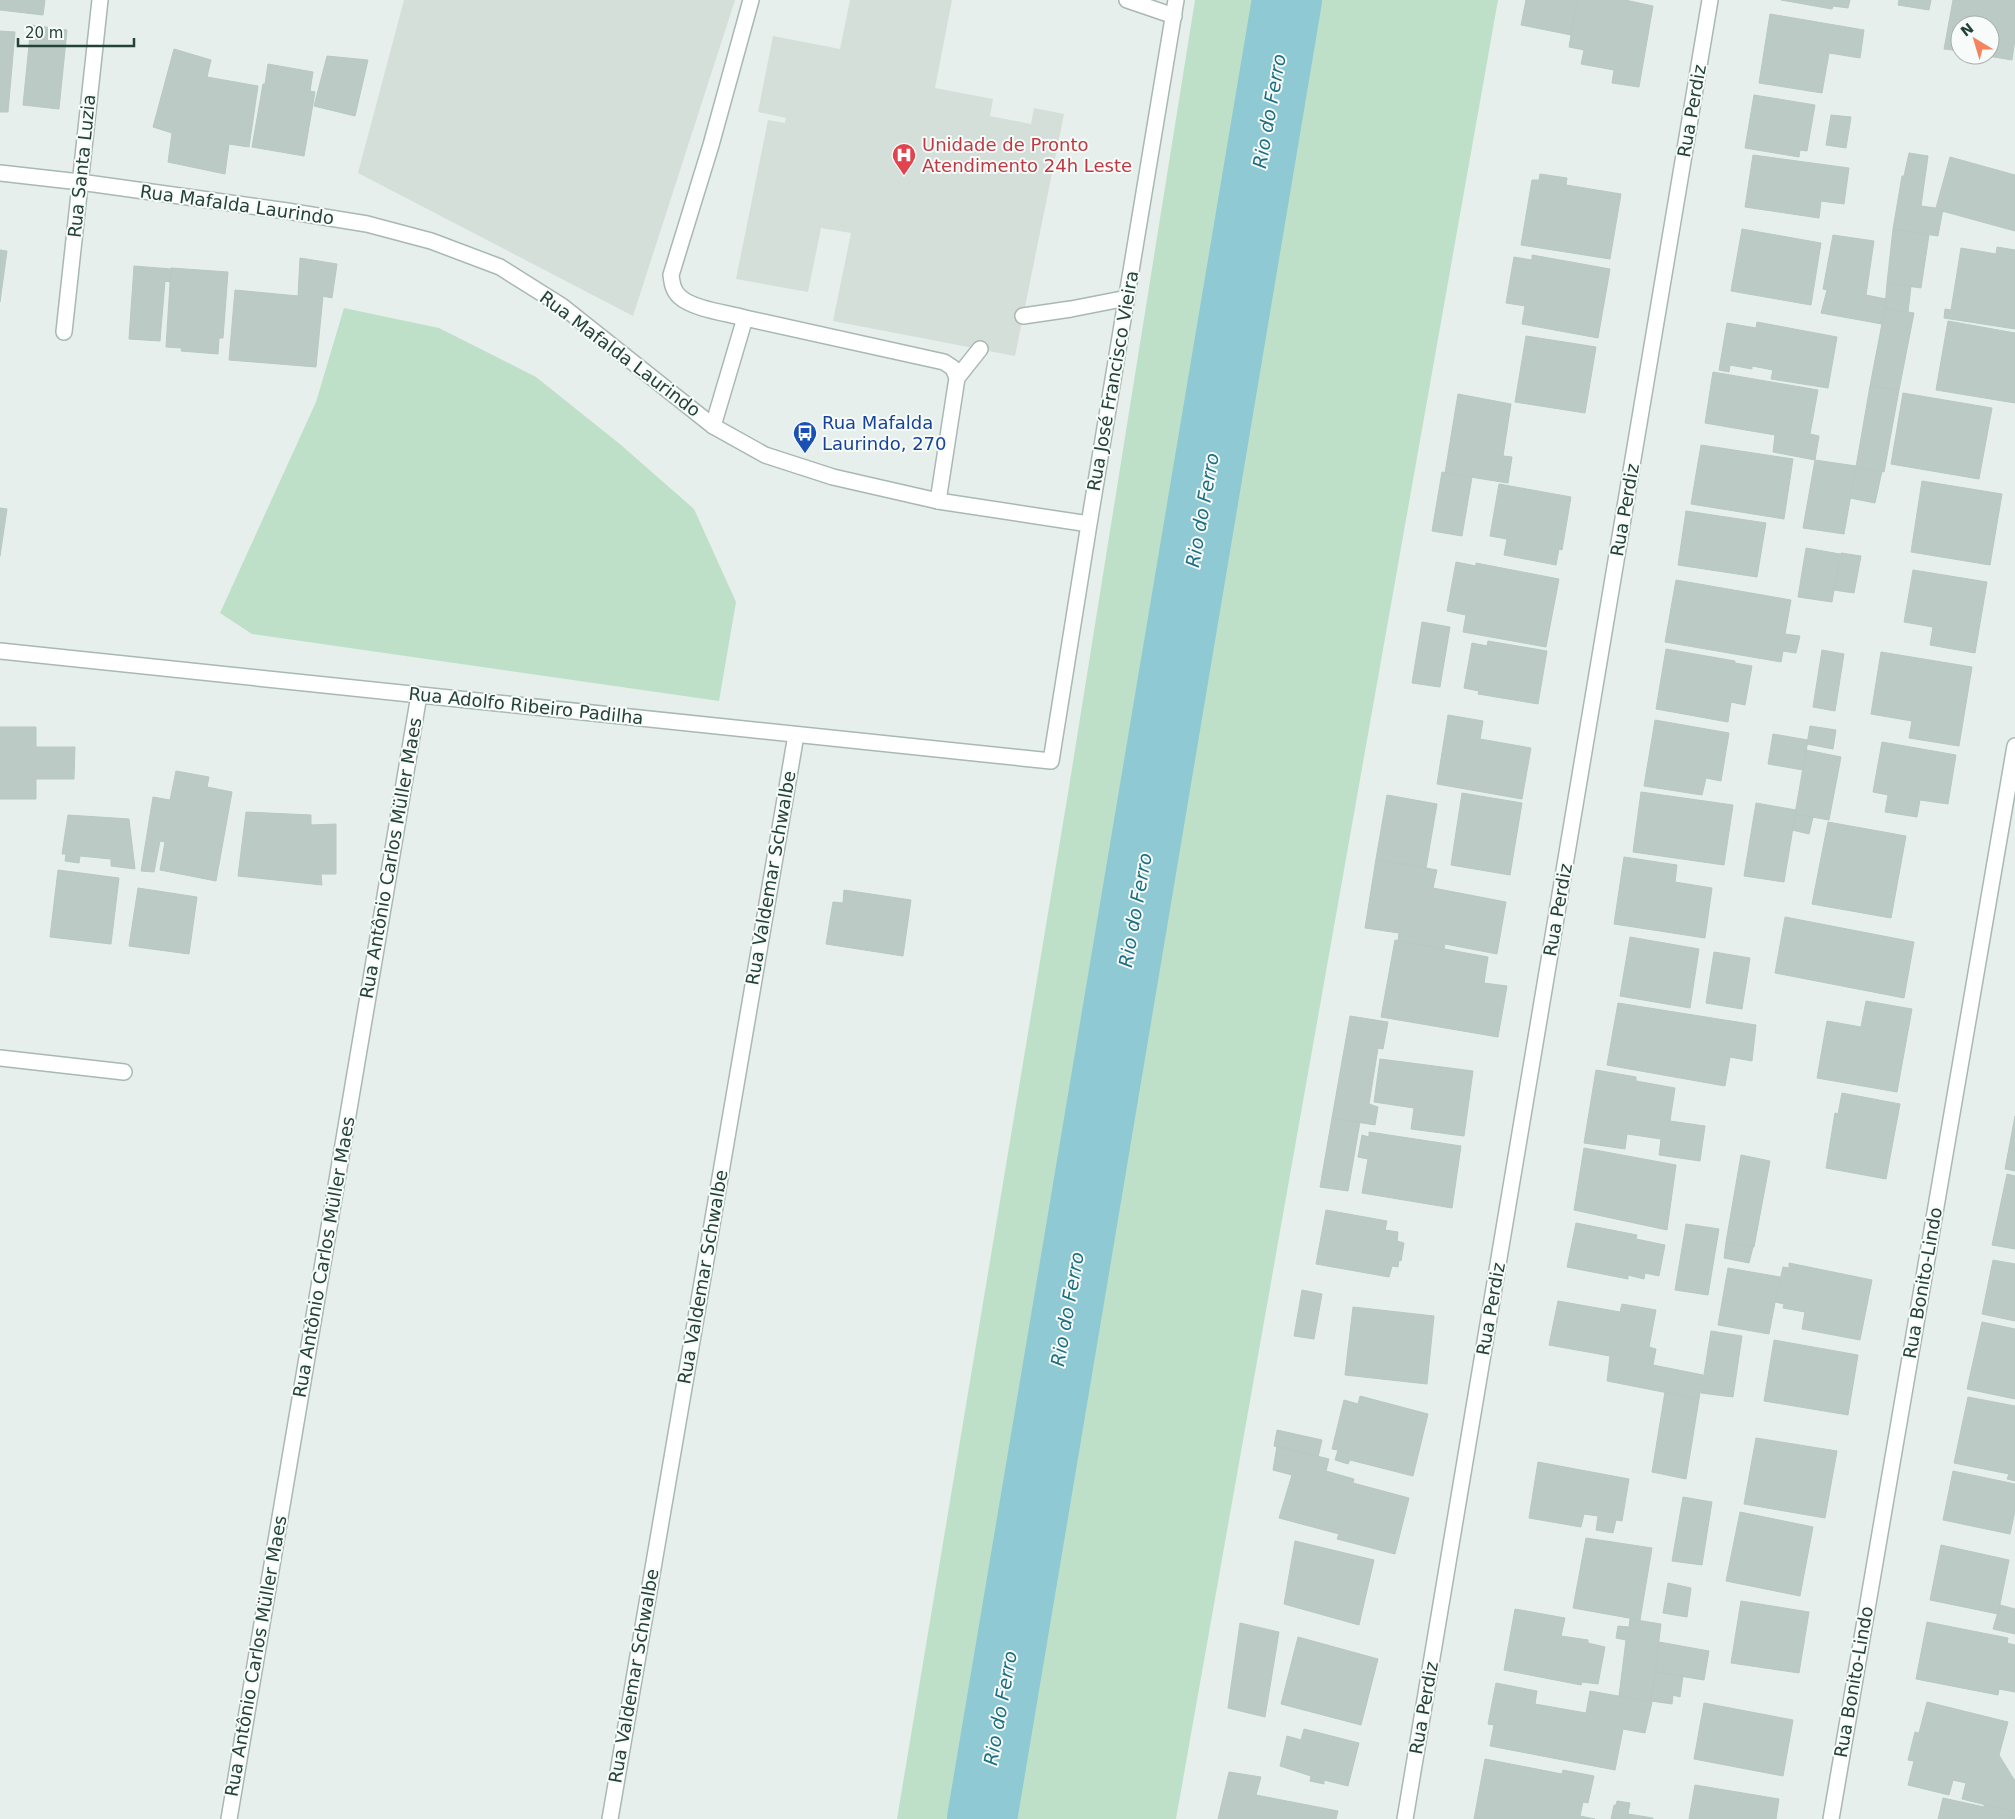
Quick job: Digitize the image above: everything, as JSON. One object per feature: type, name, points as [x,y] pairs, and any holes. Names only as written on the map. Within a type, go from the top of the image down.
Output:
[{"type":"street","name":"Rua Santa Luzia","points":[[64,332],[100,0]]},
{"type":"street","points":[[751,0],[711,145],[671,275],[673,287],[679,296],[688,303],[745,318],[944,362],[953,368],[957,378]]},
{"type":"street","points":[[1127,0],[1174,16]]},
{"type":"street","name":"Rua José Francisco Vieira","points":[[1051,761],[1176,0]]},
{"type":"street","name":"Rua Perdiz","points":[[1405,1819],[1710,0]]},
{"type":"street","name":"Rua Mafalda Laurindo","points":[[0,173],[80,182],[366,224],[431,241],[500,267],[562,306],[713,426],[765,456],[832,477],[938,501],[1089,524]]},
{"type":"street","points":[[1024,316],[1127,298]]},
{"type":"street","points":[[713,426],[745,318]]},
{"type":"street","points":[[938,501],[957,378],[980,349]]},
{"type":"street","name":"Rua Adolfo Ribeiro Padilha","points":[[0,651],[1051,761]]},
{"type":"street","name":"Rua Antônio Carlos Müller Maes","points":[[229,1819],[419,695]]},
{"type":"street","name":"Rua Valdemar Schwalbe","points":[[610,1819],[796,735]]},
{"type":"street","name":"Rua Bonito-Lindo","points":[[1831,1819],[2015,746]]},
{"type":"street","points":[[0,1058],[124,1072]]},
{"type":"shaded area","points":[[404,0],[735,0],[633,316],[358,173]]},
{"type":"shaded area","name":"Unidade de Pronto Atendimento 24h Leste","points":[[850,0],[952,0],[935,88],[993,99],[990,116],[1031,124],[1034,108],[1064,114],[1015,356],[833,321],[851,233],[821,228],[808,292],[736,279],[768,120],[785,123],[786,118],[758,112],[773,36],[840,49]]},
{"type":"green space","points":[[1195,0],[1498,0],[1176,1819],[897,1819],[1069,787]]},
{"type":"green space","points":[[344,308],[439,328],[536,377],[621,445],[694,509],[736,602],[719,701],[252,634],[220,613],[316,402]]},
{"type":"building","points":[[0,0],[45,0],[43,15],[0,10]]},
{"type":"building","points":[[1526,0],[1577,0],[1571,35],[1521,25]]},
{"type":"building","points":[[1577,0],[1625,0],[1653,6],[1639,87],[1612,83],[1614,70],[1581,64],[1584,50],[1569,47]]},
{"type":"building","points":[[1781,0],[1850,0],[1848,8],[1833,6],[1832,9]]},
{"type":"building","points":[[1899,0],[1931,0],[1929,10],[1898,5]]},
{"type":"building","points":[[1953,0],[2015,0],[2015,39],[2012,60],[2000,58],[2000,15],[1950,15]]},
{"type":"building","points":[[1770,14],[1864,30],[1860,58],[1829,53],[1822,93],[1759,83]]},
{"type":"building","points":[[1950,16],[1950,50],[1944,49]]},
{"type":"building","points":[[31,25],[67,30],[59,109],[23,105]]},
{"type":"building","points":[[0,31],[15,32],[8,112],[0,112]]},
{"type":"building","points":[[174,49],[211,60],[207,77],[258,86],[249,147],[229,144],[225,174],[168,162],[172,133],[153,127]]},
{"type":"building","points":[[327,56],[368,60],[355,116],[314,106]]},
{"type":"building","points":[[268,64],[313,72],[310,91],[315,92],[304,156],[252,147]]},
{"type":"building","points":[[1754,95],[1815,105],[1807,151],[1800,150],[1799,157],[1745,148]]},
{"type":"building","points":[[1831,115],[1851,117],[1846,148],[1826,145]]},
{"type":"building","points":[[1909,153],[1928,156],[1921,206],[1943,209],[1938,236],[1893,229],[1902,176],[1904,176]]},
{"type":"building","points":[[1753,155],[1849,168],[1844,204],[1821,201],[1819,218],[1745,207]]},
{"type":"building","points":[[1950,157],[2015,175],[2015,231],[1936,208]]},
{"type":"building","points":[[1540,174],[1567,178],[1566,185],[1621,194],[1610,259],[1521,245],[1532,180],[1539,180]]},
{"type":"building","points":[[1742,229],[1821,243],[1811,305],[1731,291]]},
{"type":"building","points":[[1893,229],[1929,235],[1921,288],[1887,283]]},
{"type":"building","points":[[1833,235],[1874,241],[1866,295],[1886,299],[1882,324],[1821,313],[1827,290],[1823,289]]},
{"type":"building","points":[[1997,247],[2015,250],[2015,329],[1944,318],[1945,309],[1951,310],[1961,248],[1996,254]]},
{"type":"building","points":[[0,250],[7,251],[0,302]]},
{"type":"building","points":[[1532,255],[1610,269],[1598,338],[1522,324],[1525,306],[1506,303],[1514,257],[1532,260]]},
{"type":"building","points":[[300,258],[337,264],[332,298],[323,296],[316,367],[229,360],[235,290],[298,296]]},
{"type":"building","points":[[134,266],[171,269],[170,282],[165,281],[160,341],[129,339]]},
{"type":"building","points":[[171,268],[228,272],[223,338],[219,338],[218,354],[181,351],[182,348],[166,347]]},
{"type":"building","points":[[1887,283],[1911,286],[1908,312],[1885,308]]},
{"type":"building","points":[[1885,308],[1914,313],[1899,390],[1870,386]]},
{"type":"building","points":[[1948,321],[2015,333],[2015,403],[1936,390]]},
{"type":"building","points":[[1757,322],[1837,337],[1828,388],[1771,379],[1773,370],[1752,366],[1752,369],[1730,365],[1729,372],[1719,370],[1727,323],[1756,328]]},
{"type":"building","points":[[1526,336],[1596,347],[1585,413],[1515,402]]},
{"type":"building","points":[[1713,372],[1818,390],[1810,434],[1819,436],[1815,460],[1773,452],[1775,435],[1705,423]]},
{"type":"building","points":[[1870,386],[1899,390],[1884,472],[1856,467]]},
{"type":"building","points":[[1903,393],[1992,408],[1979,479],[1891,464]]},
{"type":"building","points":[[1458,394],[1511,404],[1503,456],[1512,457],[1508,483],[1445,473]]},
{"type":"building","points":[[1701,445],[1793,459],[1784,519],[1691,504]]},
{"type":"building","points":[[1815,460],[1856,466],[1844,534],[1803,528]]},
{"type":"building","points":[[1856,467],[1882,471],[1875,503],[1850,498]]},
{"type":"building","points":[[1442,472],[1472,477],[1462,536],[1432,531]]},
{"type":"building","points":[[1922,481],[2002,494],[1990,565],[1911,552]]},
{"type":"building","points":[[1499,484],[1571,497],[1562,550],[1559,549],[1556,565],[1504,555],[1507,539],[1490,536]]},
{"type":"building","points":[[0,508],[7,509],[0,556]]},
{"type":"building","points":[[1686,511],[1766,523],[1757,577],[1678,565]]},
{"type":"building","points":[[1806,548],[1840,554],[1832,602],[1798,597]]},
{"type":"building","points":[[1841,553],[1861,556],[1854,593],[1834,590]]},
{"type":"building","points":[[1456,562],[1476,566],[1476,563],[1559,579],[1546,647],[1463,632],[1466,615],[1447,611]]},
{"type":"building","points":[[1913,570],[1987,582],[1975,653],[1930,645],[1933,627],[1904,622]]},
{"type":"building","points":[[1676,580],[1791,600],[1785,634],[1800,636],[1796,653],[1783,651],[1781,662],[1665,642]]},
{"type":"building","points":[[1422,622],[1450,627],[1440,687],[1412,683]]},
{"type":"building","points":[[1488,641],[1547,651],[1538,704],[1478,694],[1479,691],[1464,688],[1472,643],[1487,646]]},
{"type":"building","points":[[1666,649],[1735,661],[1735,663],[1752,666],[1745,705],[1731,702],[1728,722],[1656,709]]},
{"type":"building","points":[[1822,650],[1844,654],[1835,711],[1813,707]]},
{"type":"building","points":[[1881,652],[1972,667],[1959,746],[1909,738],[1912,721],[1871,714]]},
{"type":"building","points":[[1448,715],[1483,721],[1480,739],[1531,748],[1522,799],[1437,784]]},
{"type":"building","points":[[1655,720],[1729,733],[1721,781],[1706,778],[1702,795],[1644,786]]},
{"type":"building","points":[[1810,726],[1836,730],[1833,749],[1807,744]]},
{"type":"building","points":[[0,727],[36,727],[36,747],[75,747],[74,779],[36,779],[36,799],[0,799]]},
{"type":"building","points":[[1773,734],[1808,740],[1803,770],[1768,764]]},
{"type":"building","points":[[1882,742],[1956,755],[1948,804],[1920,800],[1917,817],[1885,812],[1888,795],[1873,792]]},
{"type":"building","points":[[1806,750],[1841,757],[1829,820],[1795,814]]},
{"type":"building","points":[[176,771],[209,777],[207,787],[232,792],[216,881],[160,870],[165,842],[160,841],[154,872],[141,871],[153,797],[170,800]]},
{"type":"building","points":[[1641,792],[1733,805],[1724,865],[1633,852]]},
{"type":"building","points":[[1462,793],[1522,803],[1510,875],[1451,865]]},
{"type":"building","points":[[1387,795],[1437,804],[1426,868],[1376,859]]},
{"type":"building","points":[[1756,803],[1796,810],[1784,882],[1744,876]]},
{"type":"building","points":[[246,812],[311,815],[311,825],[336,824],[336,874],[321,874],[322,885],[238,876]]},
{"type":"building","points":[[1795,814],[1813,817],[1809,834],[1792,830]]},
{"type":"building","points":[[68,815],[129,819],[135,869],[111,866],[111,859],[80,856],[79,863],[65,861],[66,854],[62,854]]},
{"type":"building","points":[[1828,822],[1906,836],[1891,918],[1812,904]]},
{"type":"building","points":[[1624,857],[1677,865],[1675,882],[1712,888],[1705,938],[1614,924]]},
{"type":"building","points":[[1376,859],[1437,870],[1433,888],[1506,902],[1497,954],[1445,944],[1444,949],[1398,941],[1399,933],[1365,928]]},
{"type":"building","points":[[58,870],[119,878],[111,944],[50,937]]},
{"type":"building","points":[[138,888],[197,897],[189,954],[129,946]]},
{"type":"building","points":[[844,890],[911,900],[903,956],[826,944],[833,902],[843,903]]},
{"type":"building","points":[[1785,917],[1914,942],[1904,998],[1775,973]]},
{"type":"building","points":[[1630,937],[1699,949],[1690,1008],[1620,996]]},
{"type":"building","points":[[1395,940],[1488,957],[1484,983],[1507,986],[1498,1037],[1381,1017]]},
{"type":"building","points":[[1714,952],[1750,958],[1742,1009],[1706,1003]]},
{"type":"building","points":[[1866,1001],[1912,1009],[1897,1092],[1817,1078],[1827,1021],[1861,1027]]},
{"type":"building","points":[[1618,1003],[1756,1025],[1752,1061],[1730,1057],[1725,1086],[1607,1065]]},
{"type":"building","points":[[1350,1016],[1388,1022],[1383,1049],[1378,1048],[1369,1104],[1378,1107],[1375,1125],[1332,1118]]},
{"type":"building","points":[[1380,1059],[1473,1071],[1464,1136],[1411,1129],[1414,1108],[1374,1102]]},
{"type":"building","points":[[1596,1070],[1636,1077],[1636,1081],[1675,1088],[1670,1121],[1705,1126],[1700,1161],[1659,1155],[1661,1139],[1627,1134],[1625,1149],[1584,1143]]},
{"type":"building","points":[[1842,1093],[1900,1104],[1886,1179],[1826,1168],[1835,1113],[1838,1114]]},
{"type":"building","points":[[2015,1116],[2015,1171],[2005,1169]]},
{"type":"building","points":[[1332,1118],[1360,1122],[1348,1191],[1320,1187]]},
{"type":"building","points":[[1369,1132],[1461,1146],[1452,1208],[1362,1193],[1368,1159],[1358,1157],[1362,1135],[1369,1137]]},
{"type":"building","points":[[1584,1148],[1676,1165],[1667,1230],[1574,1210]]},
{"type":"building","points":[[1741,1155],[1770,1161],[1754,1247],[1726,1242]]},
{"type":"building","points":[[2007,1174],[2015,1176],[2015,1249],[1992,1245]]},
{"type":"building","points":[[1326,1210],[1387,1221],[1385,1230],[1398,1232],[1397,1241],[1404,1243],[1401,1261],[1399,1260],[1398,1267],[1392,1266],[1389,1277],[1316,1264]]},
{"type":"building","points":[[1576,1223],[1637,1235],[1636,1239],[1665,1245],[1659,1276],[1645,1273],[1644,1279],[1628,1275],[1628,1279],[1567,1267]]},
{"type":"building","points":[[1686,1224],[1719,1229],[1708,1295],[1675,1290]]},
{"type":"building","points":[[1726,1242],[1753,1247],[1749,1263],[1724,1258]]},
{"type":"building","points":[[1993,1260],[2015,1264],[2015,1321],[1982,1314]]},
{"type":"building","points":[[1789,1263],[1872,1280],[1860,1340],[1802,1329],[1805,1312],[1783,1308],[1784,1304],[1775,1302],[1783,1267],[1789,1268]]},
{"type":"building","points":[[1728,1268],[1780,1277],[1769,1334],[1718,1325]]},
{"type":"building","points":[[1302,1290],[1322,1294],[1314,1339],[1294,1336]]},
{"type":"building","points":[[1558,1301],[1620,1312],[1622,1304],[1656,1310],[1649,1347],[1656,1349],[1653,1365],[1703,1375],[1699,1399],[1607,1381],[1610,1356],[1549,1345]]},
{"type":"building","points":[[1353,1307],[1434,1316],[1427,1384],[1345,1375]]},
{"type":"building","points":[[1982,1322],[2015,1329],[2015,1399],[1967,1389]]},
{"type":"building","points":[[1711,1331],[1742,1336],[1733,1397],[1701,1393]]},
{"type":"building","points":[[1774,1340],[1858,1355],[1848,1415],[1764,1401]]},
{"type":"building","points":[[1665,1392],[1699,1399],[1686,1479],[1652,1472]]},
{"type":"building","points":[[1360,1396],[1428,1414],[1413,1476],[1350,1460],[1348,1464],[1335,1460],[1338,1450],[1332,1449],[1344,1400],[1358,1404]]},
{"type":"building","points":[[1968,1397],[2015,1406],[2015,1481],[2007,1479],[2009,1474],[1954,1463]]},
{"type":"building","points":[[1277,1430],[1322,1440],[1318,1457],[1274,1446]]},
{"type":"building","points":[[1756,1438],[1837,1451],[1825,1518],[1744,1504]]},
{"type":"building","points":[[1277,1446],[1329,1459],[1326,1471],[1354,1479],[1353,1483],[1409,1498],[1395,1554],[1337,1539],[1339,1534],[1279,1518],[1292,1475],[1273,1470]]},
{"type":"building","points":[[1538,1462],[1629,1479],[1622,1521],[1616,1520],[1613,1533],[1596,1530],[1598,1516],[1584,1514],[1581,1527],[1529,1518]]},
{"type":"building","points":[[1953,1471],[2015,1484],[2015,1511],[2010,1534],[1943,1520]]},
{"type":"building","points":[[1683,1497],[1712,1502],[1702,1565],[1672,1561]]},
{"type":"building","points":[[1740,1512],[1813,1527],[1800,1596],[1726,1581]]},
{"type":"building","points":[[1586,1538],[1652,1548],[1640,1620],[1573,1608]]},
{"type":"building","points":[[1295,1541],[1374,1560],[1359,1625],[1284,1604]]},
{"type":"building","points":[[1941,1545],[2009,1560],[1998,1614],[1930,1600]]},
{"type":"building","points":[[1668,1583],[1691,1588],[1687,1617],[1663,1613]]},
{"type":"building","points":[[1741,1601],[1809,1612],[1799,1673],[1731,1663]]},
{"type":"building","points":[[2000,1605],[2015,1609],[2015,1634],[1993,1629]]},
{"type":"building","points":[[1515,1609],[1565,1618],[1561,1636],[1588,1640],[1588,1643],[1605,1647],[1598,1684],[1582,1682],[1581,1685],[1504,1670]]},
{"type":"building","points":[[1630,1619],[1661,1624],[1651,1702],[1619,1696],[1626,1640],[1616,1638],[1618,1626],[1629,1627]]},
{"type":"building","points":[[1927,1622],[2008,1638],[2007,1643],[2015,1645],[2015,1692],[1999,1689],[1998,1695],[1916,1679]]},
{"type":"building","points":[[1240,1623],[1279,1632],[1265,1717],[1228,1708]]},
{"type":"building","points":[[1298,1637],[1378,1659],[1361,1725],[1281,1704]]},
{"type":"building","points":[[1659,1642],[1709,1651],[1704,1680],[1655,1672]]},
{"type":"building","points":[[1655,1672],[1683,1676],[1680,1697],[1673,1695],[1672,1704],[1651,1701]]},
{"type":"building","points":[[1496,1683],[1537,1691],[1535,1704],[1586,1713],[1590,1691],[1652,1702],[1645,1733],[1623,1729],[1615,1770],[1490,1746],[1494,1725],[1488,1724]]},
{"type":"building","points":[[1927,1702],[2008,1722],[1999,1755],[2015,1781],[2015,1812],[1962,1799],[1966,1783],[1953,1780],[1949,1795],[1908,1785],[1914,1761],[1908,1760],[1915,1732],[1919,1733]]},
{"type":"building","points":[[1704,1703],[1793,1720],[1783,1776],[1694,1759]]},
{"type":"building","points":[[1304,1729],[1359,1743],[1348,1786],[1324,1780],[1324,1784],[1310,1781],[1311,1776],[1280,1766],[1287,1736],[1301,1740]]},
{"type":"building","points":[[1485,1759],[1562,1774],[1563,1770],[1594,1776],[1588,1803],[1583,1802],[1580,1816],[1595,1819],[1474,1819]]},
{"type":"building","points":[[1229,1772],[1261,1777],[1256,1795],[1338,1811],[1336,1819],[1218,1819]]},
{"type":"building","points":[[1695,1785],[1779,1799],[1776,1819],[1689,1819]]},
{"type":"building","points":[[1943,1798],[1984,1807],[1984,1804],[2015,1812],[2015,1819],[1938,1819]]},
{"type":"building","points":[[1617,1801],[1630,1803],[1627,1819],[1611,1819],[1614,1805],[1616,1805]]},
{"type":"building","points":[[1628,1814],[1653,1818],[1653,1819],[1627,1819]]},
{"type":"waterway","name":"Rio do Ferro","points":[[982,1819],[1287,0]]},
{"type":"place","name":"Unidade de Pronto Atendimento 24h Leste","points":[[904,176]]},
{"type":"place","name":"Rua Mafalda Laurindo, 270","points":[[805,454]]}]
